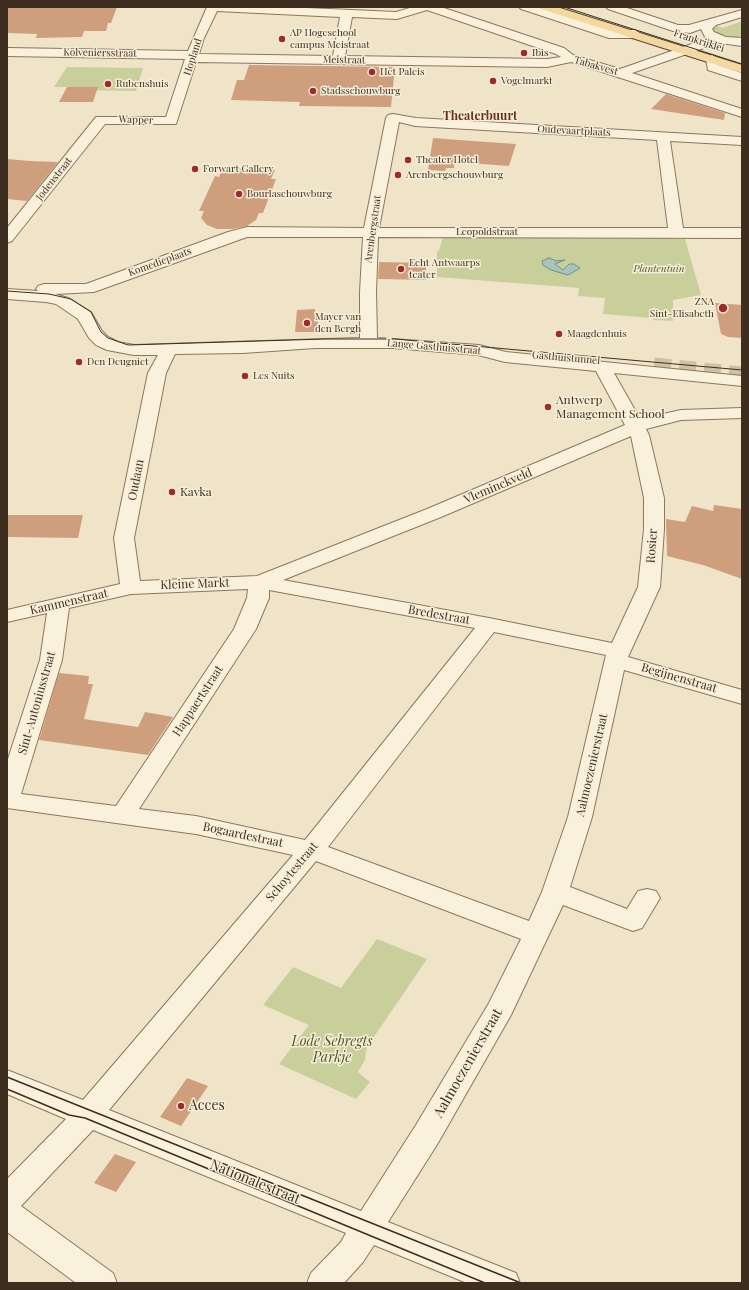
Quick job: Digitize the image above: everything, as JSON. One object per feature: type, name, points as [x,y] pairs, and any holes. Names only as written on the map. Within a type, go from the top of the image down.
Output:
[{"type":"main road","name":"Frankrijklei","points":[[545,7],[635,34],[742,69]]},
{"type":"main road","name":"Frankrijklei","points":[[599,9],[656,24],[736,53]]},
{"type":"street","points":[[214,7],[397,16],[424,7]]},
{"type":"street","name":"Hopland","points":[[171,122],[177,108],[192,56],[205,21],[214,7]]},
{"type":"street","name":"Tabakvest","points":[[430,7],[560,51],[567,55],[567,58],[581,60],[742,113]]},
{"type":"street","name":"Frankrijklei","points":[[525,7],[609,34],[635,34]]},
{"type":"street","name":"Frankrijklei","points":[[612,7],[656,24],[694,29],[711,24]]},
{"type":"street","points":[[338,60],[347,13]]},
{"type":"street","points":[[742,14],[711,24],[706,28],[709,34],[724,40],[742,42]]},
{"type":"street","points":[[621,73],[706,43]]},
{"type":"street","name":"Kolveniersstraat","points":[[7,52],[192,56]]},
{"type":"street","name":"Meistraat","points":[[192,56],[547,63],[567,58]]},
{"type":"street","name":"Frankrijklei","points":[[712,59],[712,68],[742,77]]},
{"type":"street","name":"Oudevaartplaats","points":[[399,118],[417,117],[593,123],[742,130]]},
{"type":"street","name":"Oudevaartplaats","points":[[399,118],[415,122],[742,141]]},
{"type":"street","name":"Arenbergstraat","points":[[369,342],[368,292],[371,232],[399,118]]},
{"type":"street","name":"Wapper","points":[[101,120],[171,122]]},
{"type":"street","name":"Jodenstraat","points":[[7,238],[101,120]]},
{"type":"street","points":[[663,136],[676,233]]},
{"type":"street","name":"Leopoldstraat","points":[[233,235],[259,232],[742,233]]},
{"type":"street","name":"Komedieplaats","points":[[78,295],[233,235]]},
{"type":"street","points":[[7,286],[78,295]]},
{"type":"street","points":[[7,294],[47,297],[78,295]]},
{"type":"street","points":[[78,295],[85,316],[95,334],[102,341],[124,349],[157,373]]},
{"type":"street","name":"Lange Gasthuisstraat","points":[[124,349],[146,351],[369,342],[479,350],[505,357],[742,381]]},
{"type":"street","name":"Oudaan","points":[[130,588],[124,538],[157,373],[166,356],[167,350]]},
{"type":"street","name":"Gasthuistunnel","points":[[479,350],[654,366]]},
{"type":"street","name":"Rosier","points":[[602,367],[640,435],[654,498],[654,529],[649,587],[617,655]]},
{"type":"street","name":"Vleminckveld","points":[[259,582],[434,513],[636,427],[663,418],[681,415],[742,413]]},
{"type":"street","name":"Kleine Markt","points":[[130,588],[259,582]]},
{"type":"street","name":"Bredestraat","points":[[259,582],[489,624],[617,655]]},
{"type":"street","name":"Happaertstraat","points":[[123,815],[245,629],[258,598],[259,582]]},
{"type":"street","name":"Kammenstraat","points":[[7,616],[130,588]]},
{"type":"street","name":"Sint-Antoniusstraat","points":[[7,800],[51,660],[59,604]]},
{"type":"street","name":"Schoytestraat","points":[[7,1200],[88,1115],[311,850],[489,624]]},
{"type":"street","name":"Begijnenstraat","points":[[617,655],[742,697]]},
{"type":"street","name":"Aalmoezenierstraat","points":[[323,1283],[352,1252],[447,1100],[501,1007],[538,934],[556,892],[580,817],[617,655]]},
{"type":"street","name":"Bogaardestraat","points":[[7,800],[196,825],[311,850],[538,934]]},
{"type":"street","points":[[556,892],[633,921],[647,898]]},
{"type":"street","name":"Nationalestraat","points":[[7,1082],[504,1283]]},
{"type":"street","points":[[7,1214],[101,1283]]},
{"type":"green space","points":[[742,21],[742,40],[715,35],[711,28],[715,25],[723,28]]},
{"type":"green space","points":[[67,67],[143,68],[136,91],[75,90],[77,87],[54,87]]},
{"type":"green space","name":"Plantentuin","points":[[671,236],[672,239],[685,239],[701,295],[673,300],[673,321],[653,320],[655,302],[651,318],[603,314],[605,298],[578,296],[579,288],[437,277],[437,251],[439,251],[443,237]]},
{"type":"green space","name":"Lode Sebregts Parkje","points":[[377,939],[427,959],[367,1047],[365,1060],[358,1072],[370,1082],[356,1099],[279,1064],[309,1025],[263,1005],[293,967],[341,988]]},
{"type":"water","points":[[549,258],[556,261],[565,260],[555,264],[563,270],[569,264],[574,264],[580,268],[568,275],[551,270],[543,265],[542,261]]},
{"type":"building","points":[[7,7],[117,7],[111,23],[108,23],[106,31],[84,31],[82,37],[36,38],[37,34],[7,33]]},
{"type":"building","name":"Stadsschouwburg","points":[[249,65],[395,67],[391,107],[299,106],[300,102],[231,100],[237,80],[244,80]]},
{"type":"building","points":[[67,87],[98,87],[93,102],[59,102]]},
{"type":"building","points":[[666,94],[725,113],[724,120],[651,109]]},
{"type":"building","points":[[433,138],[516,144],[509,166],[454,162],[454,168],[446,168],[445,171],[428,170]]},
{"type":"building","points":[[7,159],[58,162],[27,201],[7,199]]},
{"type":"building","name":"Bourlaschouwburg","points":[[223,167],[275,170],[271,179],[276,179],[263,213],[259,213],[256,220],[247,226],[232,229],[217,229],[207,225],[201,218],[204,211],[199,211],[215,176],[219,177]]},
{"type":"building","name":"Echt Antwaarps teater","points":[[379,262],[426,263],[426,280],[378,279]]},
{"type":"building","points":[[715,303],[742,305],[742,338],[728,337],[721,334]]},
{"type":"building","name":"Mayer van den Bergh","points":[[315,309],[315,314],[319,315],[317,332],[295,332],[297,310]]},
{"type":"building","points":[[714,505],[742,509],[742,579],[703,565],[667,556],[666,519],[685,522],[692,506],[713,511]]},
{"type":"building","points":[[7,515],[83,515],[78,538],[7,537]]},
{"type":"building","points":[[59,673],[89,676],[88,684],[93,684],[84,719],[138,727],[145,712],[173,717],[148,755],[39,740]]},
{"type":"building","name":"Acces","points":[[187,1078],[208,1086],[181,1126],[160,1117]]},
{"type":"building","points":[[115,1154],[136,1162],[116,1192],[94,1183]]},
{"type":"tunnel","points":[[654,366],[742,375]]},
{"type":"tram line","points":[[564,7],[742,64]]},
{"type":"tram line","points":[[7,291],[49,294],[71,299],[91,312],[101,332],[108,338],[128,345],[325,339],[395,339],[742,370]]},
{"type":"tram line","points":[[7,1077],[521,1283]]},
{"type":"tram line","points":[[7,1089],[69,1115],[85,1118],[485,1283]]},
{"type":"place","name":"AP Hogeschool campus Meistraat","points":[[282,39]]},
{"type":"place","name":"Ibis","points":[[524,53]]},
{"type":"place","name":"Het Paleis","points":[[372,72]]},
{"type":"place","name":"Vogelmarkt","points":[[493,81]]},
{"type":"place","name":"Rubenshuis","points":[[108,84]]},
{"type":"place","name":"Stadsschouwburg","points":[[313,91]]},
{"type":"place","name":"Theater Hotel","points":[[408,160]]},
{"type":"place","name":"Forwart Gallery","points":[[195,169]]},
{"type":"place","name":"Arenbergschouwburg","points":[[398,175]]},
{"type":"place","name":"Bourlaschouwburg","points":[[239,194]]},
{"type":"place","name":"Echt Antwaarps teater","points":[[401,269]]},
{"type":"place","name":"ZNA Sint-Elisabeth","points":[[723,308]]},
{"type":"place","name":"Mayer van den Bergh","points":[[307,323]]},
{"type":"place","name":"Maagdenhuis","points":[[559,334]]},
{"type":"place","name":"Den Deugniet","points":[[79,362]]},
{"type":"place","name":"Les Nuits","points":[[245,376]]},
{"type":"place","name":"Antwerp Management School","points":[[548,407]]},
{"type":"place","name":"Kavka","points":[[172,492]]},
{"type":"place","name":"Acces","points":[[181,1106]]},
{"type":"district","name":"Theaterbuurt","points":[[480,116]]}]
